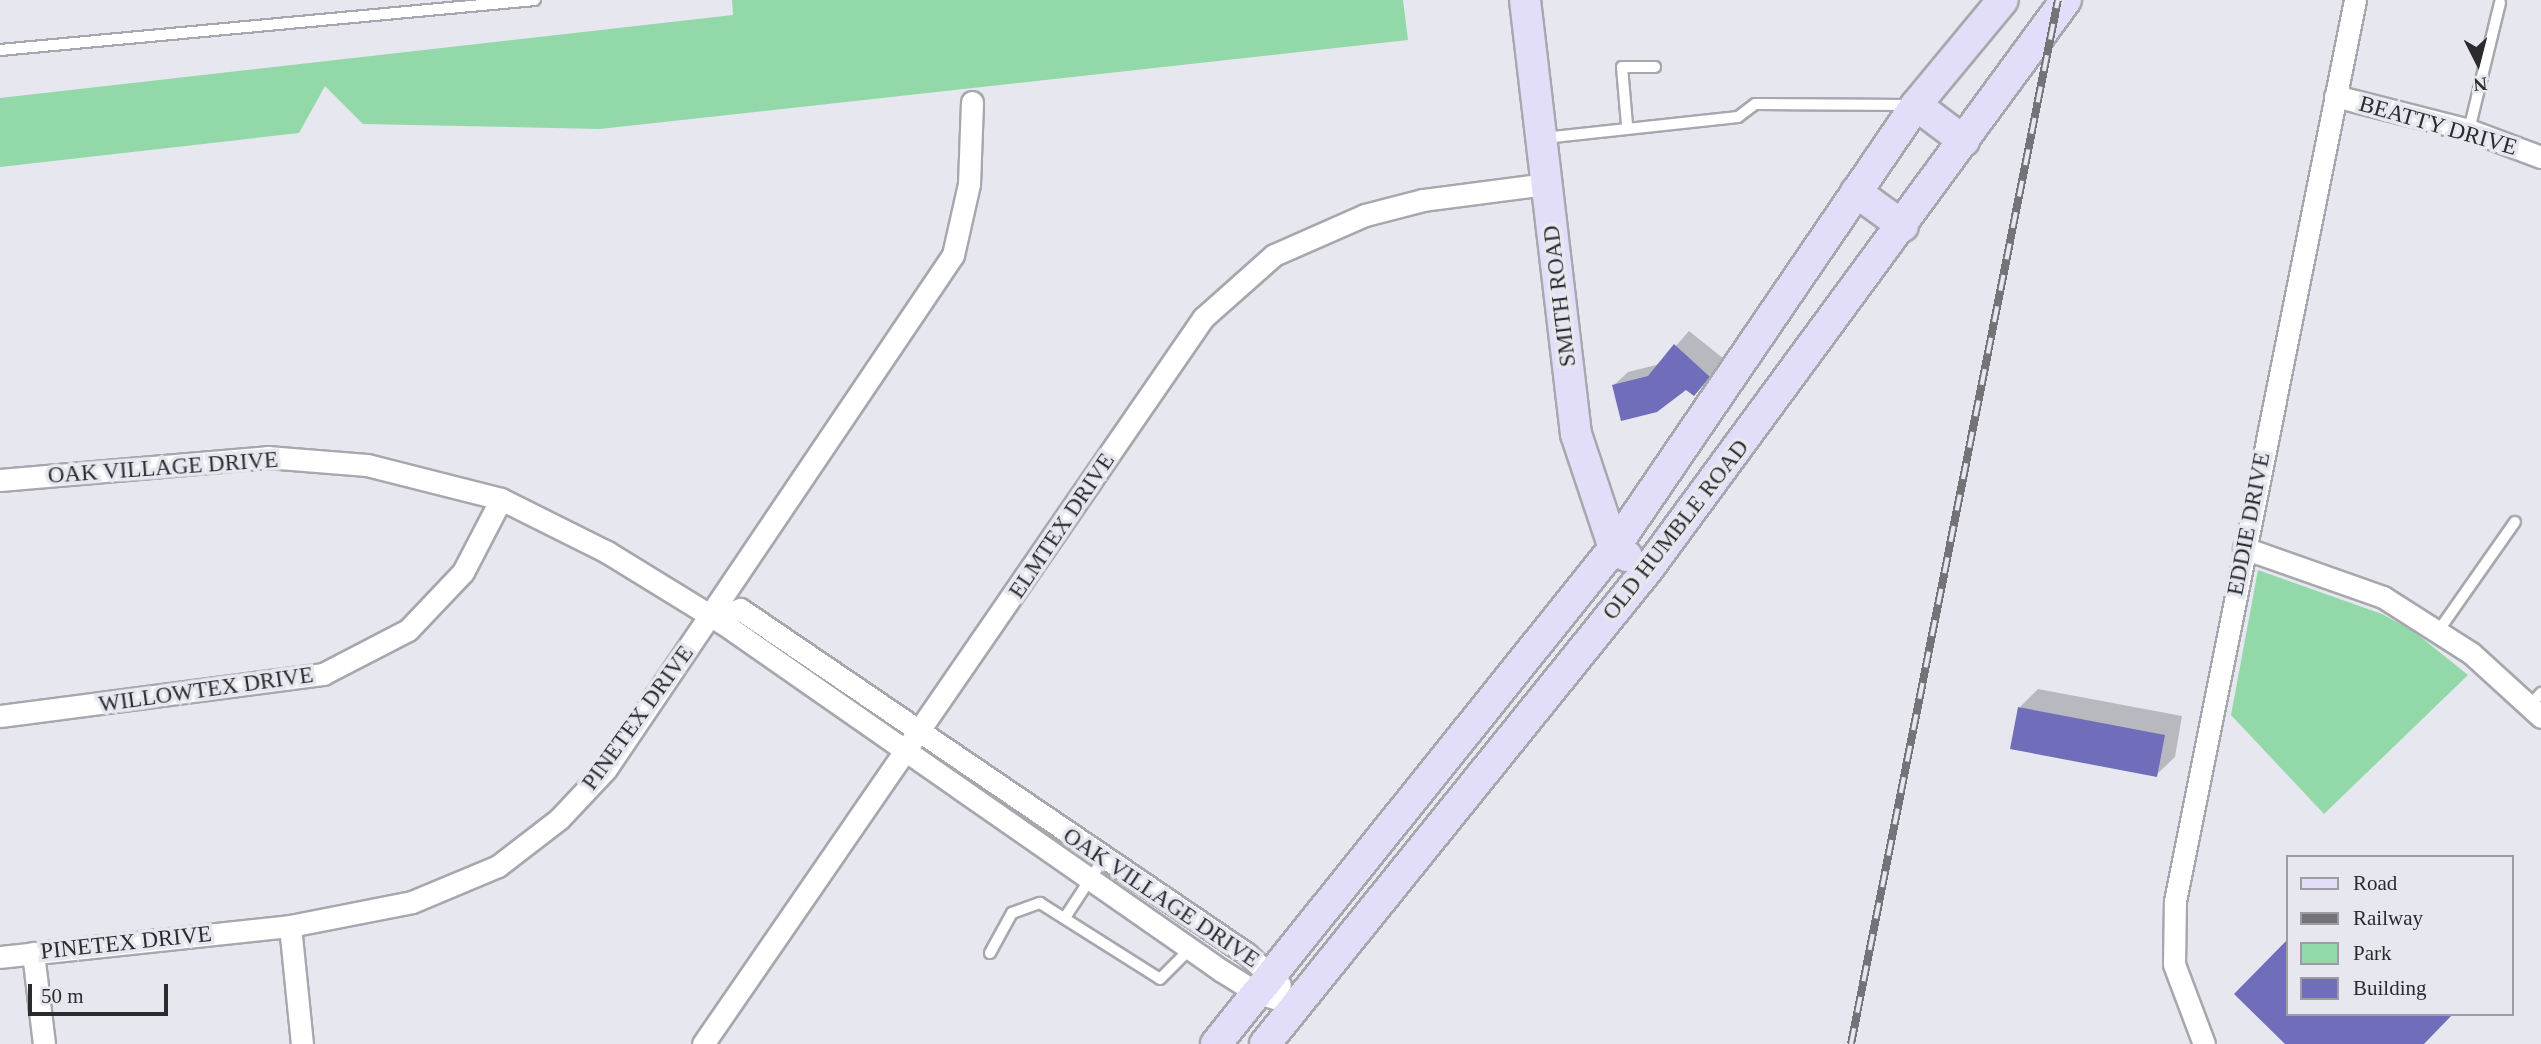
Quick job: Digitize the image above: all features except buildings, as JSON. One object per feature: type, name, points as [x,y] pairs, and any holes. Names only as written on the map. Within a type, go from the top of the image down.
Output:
[{"type":"main road","name":"SMITH ROAD","points":[[1525,0],[1576,434],[1614,548]]},
{"type":"main road","name":"OLD HUMBLE ROAD","points":[[1216,1044],[1437,760],[1614,548],[1916,105],[2003,0]]},
{"type":"main road","name":"OLD HUMBLE ROAD","points":[[1275,1040],[1297,1005],[1648,569],[1903,226],[2066,0]]},
{"type":"main road","points":[[1916,105],[1964,141]]},
{"type":"main road","points":[[1856,192],[1903,226]]},
{"type":"main road","points":[[1614,548],[1648,569]]},
{"type":"main road","points":[[1437,760],[1469,788]]},
{"type":"street","name":"EDDIE DRIVE","points":[[2204,1044],[2182,996],[2172,932],[2244,548],[2355,0]]},
{"type":"street","name":"BEATTY DRIVE","points":[[2335,96],[2469,131],[2541,157]]},
{"type":"street","name":"PINETEX DRIVE","points":[[0,957],[290,926],[412,902],[498,866],[559,819],[606,769],[710,619],[953,256],[969,184],[972,102]]},
{"type":"street","name":"ELMTEX DRIVE","points":[[703,1044],[914,743],[1203,318],[1274,255],[1365,215],[1411,202],[1546,184]]},
{"type":"street","name":"OAK VILLAGE DRIVE","points":[[0,480],[267,457],[367,465],[501,499],[607,552],[710,619],[740,609],[1090,879],[1190,948],[1262,982]]},
{"type":"street","name":"WILLOWTEX DRIVE","points":[[0,716],[323,674],[408,629],[463,572],[501,499]]},
{"type":"street","points":[[2244,548],[2349,582],[2439,630],[2537,706]]},
{"type":"street","name":"OAK VILLAGE DRIVE","points":[[914,743],[1104,858],[1262,982],[1297,1005]]},
{"type":"street","points":[[290,926],[302,1044]]},
{"type":"street","points":[[33,953],[44,1044]]},
{"type":"lane","points":[[0,50],[535,0]]},
{"type":"lane","points":[[2469,131],[2500,3]]},
{"type":"lane","points":[[1628,125],[1622,67],[1656,67]]},
{"type":"lane","points":[[1541,138],[1628,125],[1640,129],[1738,117],[1755,104],[1916,105]]},
{"type":"lane","points":[[2439,630],[2515,522]]},
{"type":"lane","points":[[1066,916],[1104,858]]},
{"type":"lane","points":[[990,953],[1012,913],[1027,904],[1066,916],[1160,979],[1190,948]]},
{"type":"green space","points":[[732,0],[1403,0],[1408,40],[600,129],[363,124],[325,86],[299,133],[0,167],[0,98],[733,15]]},
{"type":"green space","points":[[2258,570],[2382,614],[2412,630],[2468,675],[2324,814],[2231,715]]},
{"type":"railway","points":[[1851,1044],[2058,0]]}]
